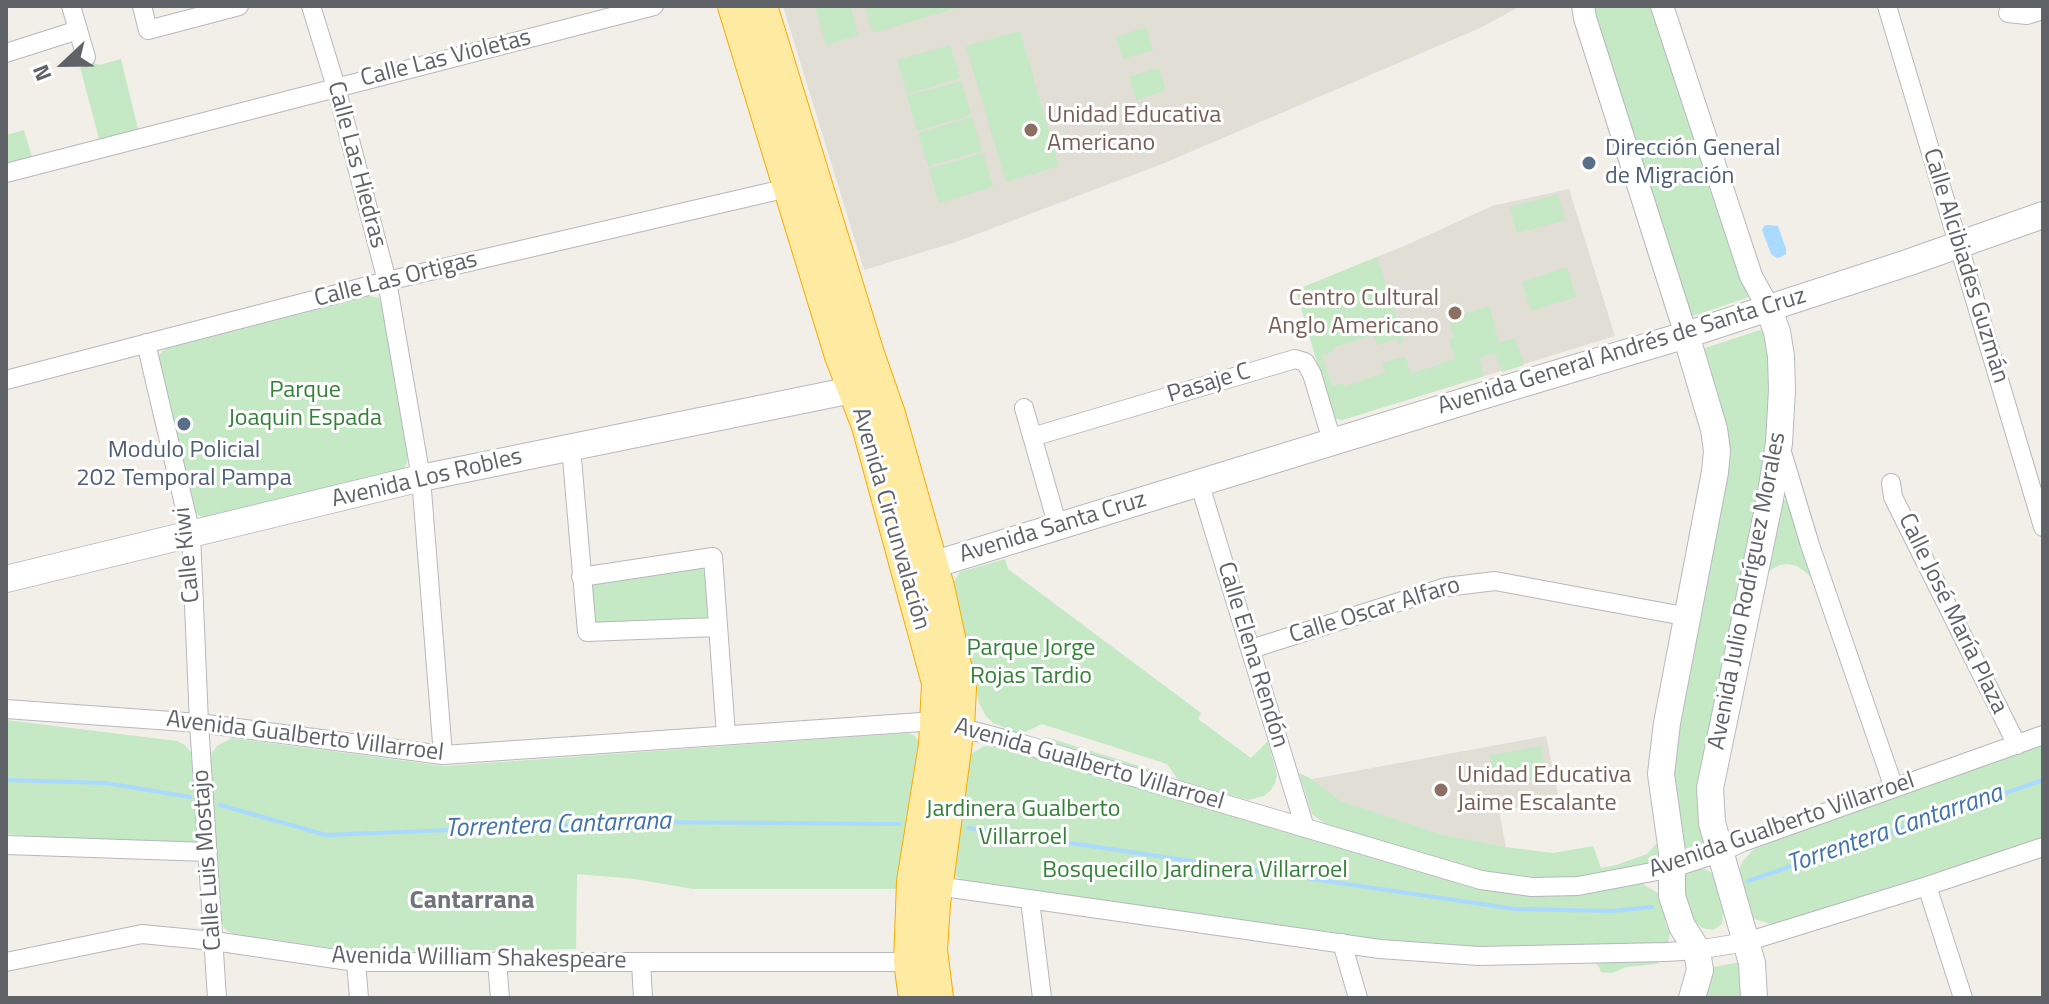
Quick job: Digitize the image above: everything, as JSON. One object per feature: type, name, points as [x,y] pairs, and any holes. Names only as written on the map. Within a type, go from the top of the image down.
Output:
[{"type":"highway","name":"Avenida Circunvalación","points":[[733,6],[852,390],[921,569]]},
{"type":"highway","name":"Avenida Circunvalación","points":[[762,6],[890,414],[921,569],[937,683],[948,724],[925,884],[909,962],[914,998]]},
{"type":"highway","name":"Avenida Circunvalación","points":[[925,884],[938,998]]},
{"type":"main road","name":"Avenida General Andrés de Santa Cruz","points":[[1199,482],[1769,309],[2043,215]]},
{"type":"main road","name":"Avenida Julio Rodríguez Morales","points":[[1754,998],[1753,971],[1712,823],[1710,788],[1779,443],[1781,356],[1769,309]]},
{"type":"main road","points":[[1686,335],[1714,429],[1717,451],[1689,617],[1667,723],[1661,774],[1673,868],[1672,896],[1682,926],[1697,950],[1700,970],[1692,998]]},
{"type":"main road","name":"Avenida Los Robles","points":[[6,579],[421,478],[852,390]]},
{"type":"main road","name":"Avenida Santa Cruz","points":[[921,569],[1199,482]]},
{"type":"street","points":[[71,6],[86,57]]},
{"type":"street","points":[[142,6],[148,30],[239,6]]},
{"type":"street","name":"Calle Las Hiedras","points":[[311,6],[336,87],[387,281],[421,478],[443,755]]},
{"type":"street","name":"Calle Las Violetas","points":[[6,173],[654,6]]},
{"type":"street","points":[[1583,6],[1686,335]]},
{"type":"street","name":"Avenida Julio Rodríguez Morales","points":[[1662,6],[1751,276],[1769,309]]},
{"type":"street","name":"Calle Alcibiades Guzmán","points":[[1887,6],[2043,527]]},
{"type":"street","points":[[2008,13],[2027,15],[2043,10]]},
{"type":"street","points":[[6,53],[78,30]]},
{"type":"street","name":"Calle Las Ortigas","points":[[6,380],[387,281],[788,188]]},
{"type":"street","name":"Calle Kiwi","points":[[146,343],[191,534],[199,723]]},
{"type":"street","name":"Pasaje C","points":[[1032,437],[1295,359],[1305,362],[1312,374],[1332,441]]},
{"type":"street","points":[[1024,408],[1058,527]]},
{"type":"street","points":[[1779,443],[1810,545],[1894,788]]},
{"type":"street","points":[[571,447],[587,632],[717,627]]},
{"type":"street","name":"Calle Elena Rendón","points":[[1199,482],[1305,828]]},
{"type":"street","name":"Calle José María Plaza","points":[[1891,483],[1893,497],[2017,745]]},
{"type":"street","points":[[581,577],[713,557],[726,735]]},
{"type":"street","name":"Calle Oscar Alfaro","points":[[1251,649],[1446,587],[1495,581],[1689,617]]},
{"type":"street","name":"Avenida Gualberto Villarroel","points":[[6,709],[199,723],[443,755],[726,735],[948,724],[1481,880],[1532,887],[1578,886],[1673,868],[2043,735]]},
{"type":"street","name":"Calle Luis Mostajo","points":[[199,723],[217,998]]},
{"type":"street","points":[[6,845],[208,852]]},
{"type":"street","points":[[925,884],[1380,949],[1479,956],[1586,955],[1697,950],[1746,942],[2043,847]]},
{"type":"street","points":[[1927,886],[1963,998]]},
{"type":"street","points":[[1030,900],[1042,998]]},
{"type":"street","name":"Avenida William Shakespeare","points":[[6,962],[142,934],[214,941],[356,962],[909,962]]},
{"type":"street","points":[[1342,943],[1358,998]]},
{"type":"street","points":[[497,961],[500,998]]},
{"type":"street","points":[[356,962],[359,998]]},
{"type":"street","points":[[641,962],[643,998]]},
{"type":"shaded area","name":"Unidad Educativa Americano","points":[[783,6],[1521,6],[1480,28],[1162,164],[956,242],[864,270]]},
{"type":"shaded area","name":"Centro Cultural Anglo Americano","points":[[1569,189],[1615,336],[1342,420],[1296,290],[1492,206]]},
{"type":"shaded area","name":"Unidad Educativa Jaime Escalante","points":[[1546,736],[1559,800],[1499,811],[1506,847],[1440,834],[1392,819],[1341,801],[1312,779]]},
{"type":"green space","points":[[815,6],[850,6],[858,35],[826,45]]},
{"type":"green space","points":[[865,6],[963,6],[873,33]]},
{"type":"green space","points":[[1592,6],[1654,6],[1752,296],[1690,317]]},
{"type":"green space","points":[[1146,27],[1153,50],[1123,59],[1116,37]]},
{"type":"green space","points":[[1020,31],[1059,166],[1006,182],[966,46]]},
{"type":"green space","points":[[950,45],[960,78],[907,94],[897,60]]},
{"type":"green space","points":[[121,59],[138,129],[99,139],[80,67]]},
{"type":"green space","points":[[1159,68],[1166,90],[1136,100],[1129,77]]},
{"type":"green space","points":[[961,81],[971,115],[917,131],[907,96]]},
{"type":"green space","points":[[972,117],[982,151],[928,166],[918,133]]},
{"type":"green space","points":[[24,130],[32,157],[6,164],[6,135]]},
{"type":"green space","points":[[983,153],[993,187],[939,203],[929,169]]},
{"type":"green space","points":[[1558,194],[1565,220],[1517,233],[1510,207]]},
{"type":"green space","points":[[1377,257],[1404,342],[1399,344],[1397,338],[1377,345],[1373,335],[1332,348],[1333,351],[1322,355],[1332,386],[1343,383],[1344,386],[1385,373],[1383,363],[1405,356],[1411,374],[1455,359],[1449,340],[1454,337],[1448,319],[1489,306],[1499,343],[1515,338],[1524,365],[1502,372],[1495,353],[1479,358],[1484,376],[1342,420],[1333,418],[1296,290]]},
{"type":"green space","points":[[1567,267],[1576,297],[1531,311],[1522,282]]},
{"type":"green space","name":"Parque Joaquin Espada","points":[[370,296],[379,298],[383,308],[408,448],[407,462],[402,472],[206,518],[198,515],[194,511],[159,363],[162,351]]},
{"type":"green space","points":[[1766,328],[1772,345],[1771,443],[1706,842],[1678,851],[1670,767],[1724,466],[1702,349]]},
{"type":"green space","points":[[1781,499],[1789,504],[1815,583],[1797,566],[1787,564],[1772,569],[1762,581]]},
{"type":"green space","name":"Parque Jorge Rojas Tardio","points":[[1005,559],[1008,569],[1201,713],[1198,719],[1251,758],[1268,741],[1277,775],[1271,790],[1264,796],[1248,800],[1178,780],[1167,764],[1042,724],[1021,734],[993,723],[979,703],[951,586],[960,572]]},
{"type":"green space","points":[[709,566],[711,619],[591,628],[588,582]]},
{"type":"green space","points":[[6,720],[177,741],[185,745],[191,753],[197,843],[186,850],[6,834]]},
{"type":"green space","points":[[909,733],[919,742],[896,889],[693,889],[635,879],[577,874],[576,949],[361,952],[233,934],[220,922],[210,765],[217,746],[232,738],[444,766]]},
{"type":"green space","points":[[1046,737],[1159,772],[1162,778],[1038,741]]},
{"type":"green space","points":[[2043,744],[2043,838],[1775,925],[1754,919],[1746,911],[1737,873],[1743,861],[1765,841]]},
{"type":"green space","name":"Jardinera Gualberto Villarroel","points":[[984,746],[1002,747],[1466,883],[1584,878],[1541,878],[1479,870],[1328,826],[1312,814],[1299,773],[1341,801],[1440,834],[1553,853],[1593,846],[1601,868],[1647,854],[1658,842],[1661,861],[1648,864],[1644,885],[1658,893],[1662,901],[1670,933],[1665,956],[1657,964],[1626,967],[1612,973],[1601,972],[1586,952],[1465,960],[964,883],[953,873],[966,757]]},
{"type":"green space","points":[[1541,746],[1546,777],[1495,786],[1490,755]]},
{"type":"green space","points":[[1699,869],[1714,874],[1724,906],[1722,923],[1713,930],[1702,928],[1687,914],[1682,880],[1686,874]]},
{"type":"green space","points":[[1741,962],[1747,998],[1702,998],[1713,967]]},
{"type":"water","points":[[1767,225],[1778,226],[1786,249],[1786,254],[1781,257],[1771,254],[1762,230]]},
{"type":"waterway","name":"Torrentera Cantarrana","points":[[6,780],[106,783],[190,797]]},
{"type":"waterway","name":"Torrentera Cantarrana","points":[[1748,881],[2043,780]]},
{"type":"waterway","name":"Torrentera Cantarrana","points":[[220,805],[326,835],[649,822],[899,824]]},
{"type":"waterway","name":"Torrentera Cantarrana","points":[[969,828],[1515,909],[1612,911],[1652,907]]},
{"type":"place","name":"Unidad Educativa Americano","points":[[1031,130]]},
{"type":"place","name":"Dirección General de Migración","points":[[1589,163]]},
{"type":"place","name":"Centro Cultural Anglo Americano","points":[[1455,313]]},
{"type":"place","name":"Modulo Policial 202 Temporal Pampa","points":[[184,424]]},
{"type":"place","name":"Unidad Educativa Jaime Escalante","points":[[1441,790]]},
{"type":"district","name":"Cantarrana","points":[[472,902]]},
{"type":"park label","name":"Bosquecillo Jardinera Villarroel","points":[[1195,871]]}]
